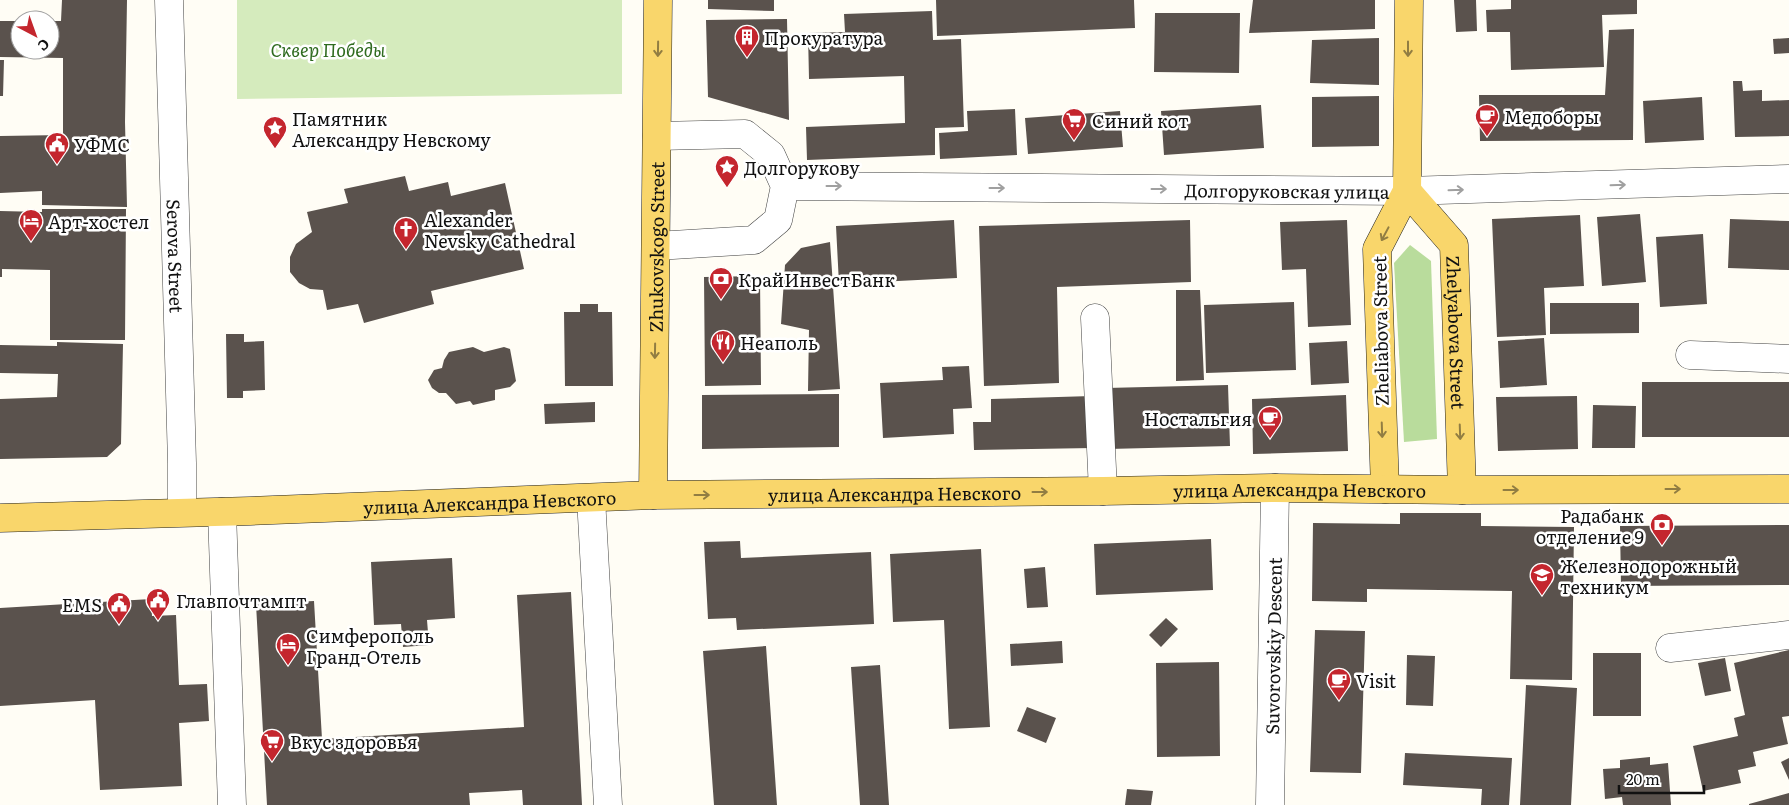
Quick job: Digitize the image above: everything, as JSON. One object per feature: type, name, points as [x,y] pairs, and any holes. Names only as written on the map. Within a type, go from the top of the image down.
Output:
[{"type":"main road","name":"Zhukovskogo Street","points":[[653,495],[658,0]]},
{"type":"main road","name":"Zheliabova Street","points":[[1384,489],[1377,249],[1407,191],[1409,0]]},
{"type":"main road","name":"Zhelyabova Street","points":[[1407,191],[1454,245],[1462,490]]},
{"type":"main road","name":"улица Александра Невского","points":[[0,518],[222,512],[653,495],[1103,492],[1275,488],[1462,490],[1789,488]]},
{"type":"street","name":"Serova Street","points":[[169,0],[182,512]]},
{"type":"street","points":[[656,246],[754,240],[778,220],[786,186],[771,155],[745,134],[657,136]]},
{"type":"street","name":"Долгоруковская улица","points":[[786,186],[1407,191],[1789,179]]},
{"type":"street","points":[[1095,318],[1103,492]]},
{"type":"street","points":[[1690,355],[1789,359]]},
{"type":"street","name":"Suvorovskiy Descent","points":[[1275,488],[1275,803]]},
{"type":"street","points":[[591,498],[608,805]]},
{"type":"street","points":[[222,512],[232,805]]},
{"type":"street","points":[[1670,648],[1789,635]]},
{"type":"green space","name":"Сквер Победы","points":[[237,0],[622,0],[622,94],[237,99]]},
{"type":"green space","points":[[1410,245],[1431,261],[1437,439],[1404,442],[1394,263]]},
{"type":"building","points":[[62,0],[127,0],[125,122],[127,207],[42,205],[42,191],[0,193],[0,136],[63,135],[63,58],[60,58]]},
{"type":"building","points":[[708,0],[774,0],[774,11],[708,9]]},
{"type":"building","points":[[936,0],[1134,0],[1135,28],[937,36]]},
{"type":"building","points":[[1253,0],[1375,0],[1375,29],[1249,33]]},
{"type":"building","points":[[1454,0],[1476,0],[1477,31],[1456,32]]},
{"type":"building","points":[[1511,0],[1637,0],[1637,14],[1602,15],[1604,67],[1511,70],[1510,32],[1487,32],[1486,10],[1511,9]]},
{"type":"building","points":[[932,11],[933,40],[961,39],[964,127],[935,128],[935,155],[807,160],[806,127],[905,123],[904,76],[809,79],[808,33],[845,32],[844,14]]},
{"type":"building","points":[[1155,13],[1240,13],[1239,73],[1154,72]]},
{"type":"building","name":"Прокуратура","points":[[787,19],[789,120],[708,97],[706,20]]},
{"type":"building","points":[[0,21],[10,21],[10,57],[0,57]]},
{"type":"building","points":[[1634,29],[1633,140],[1480,141],[1479,95],[1605,95],[1609,30]]},
{"type":"building","points":[[1379,38],[1379,85],[1310,83],[1312,40]]},
{"type":"building","points":[[1789,38],[1789,53],[1774,54],[1773,39]]},
{"type":"building","points":[[0,60],[4,60],[3,96],[0,96]]},
{"type":"building","points":[[1733,81],[1742,81],[1743,91],[1762,90],[1762,101],[1789,100],[1789,136],[1735,137]]},
{"type":"building","points":[[1379,96],[1379,146],[1312,147],[1312,97]]},
{"type":"building","points":[[1702,97],[1704,140],[1645,143],[1643,101]]},
{"type":"building","points":[[1261,105],[1264,148],[1164,155],[1161,111]]},
{"type":"building","points":[[1015,109],[1017,155],[940,159],[939,133],[968,131],[967,111]]},
{"type":"building","points":[[1120,111],[1123,147],[1028,154],[1025,118]]},
{"type":"building","name":"Alexander Nevsky Cathedral","points":[[405,176],[409,191],[448,182],[451,196],[505,183],[524,269],[431,291],[434,304],[364,323],[358,304],[327,310],[323,290],[310,289],[299,283],[290,272],[290,257],[296,244],[312,232],[307,212],[348,203],[344,189]]},
{"type":"building","points":[[42,209],[126,209],[125,340],[50,340],[50,270],[2,269],[2,277],[0,277],[0,211],[42,212]]},
{"type":"building","points":[[1640,214],[1646,282],[1602,286],[1597,217]]},
{"type":"building","points":[[1580,215],[1584,286],[1544,288],[1546,335],[1497,337],[1492,219]]},
{"type":"building","points":[[1730,219],[1789,221],[1789,270],[1728,268]]},
{"type":"building","points":[[954,220],[957,278],[839,284],[836,226]]},
{"type":"building","points":[[1190,220],[1191,282],[1057,287],[1059,383],[984,386],[979,226]]},
{"type":"building","points":[[1347,220],[1351,325],[1308,327],[1306,269],[1282,270],[1280,222]]},
{"type":"building","points":[[1703,234],[1707,304],[1660,307],[1656,237]]},
{"type":"building","points":[[830,242],[840,389],[808,391],[809,330],[781,324],[785,265],[801,248]]},
{"type":"building","points":[[760,276],[761,385],[705,386],[704,277]]},
{"type":"building","points":[[1176,290],[1200,290],[1204,380],[1176,381]]},
{"type":"building","points":[[1294,302],[1296,370],[1206,373],[1204,305]]},
{"type":"building","points":[[1550,303],[1639,303],[1639,333],[1550,334]]},
{"type":"building","points":[[580,304],[598,304],[598,312],[612,312],[613,386],[565,386],[564,312],[580,312]]},
{"type":"building","points":[[226,334],[244,334],[244,342],[264,341],[265,390],[243,391],[243,398],[227,398]]},
{"type":"building","points":[[1544,338],[1547,385],[1500,388],[1498,341]]},
{"type":"building","points":[[1347,341],[1349,383],[1311,385],[1309,343]]},
{"type":"building","points":[[57,342],[123,344],[121,444],[107,457],[0,459],[0,399],[57,397],[58,374],[0,373],[0,345],[57,346]]},
{"type":"building","points":[[473,347],[484,352],[504,347],[510,349],[516,381],[510,387],[495,390],[495,400],[473,405],[470,401],[456,404],[446,393],[439,393],[432,388],[428,380],[434,370],[442,368],[449,352]]},
{"type":"building","points":[[969,366],[972,408],[953,409],[954,434],[883,438],[880,383],[943,380],[942,367]]},
{"type":"building","points":[[1642,382],[1789,382],[1789,437],[1642,437]]},
{"type":"building","points":[[1228,385],[1230,446],[1108,449],[1106,388]]},
{"type":"building","points":[[839,394],[839,447],[702,449],[702,395]]},
{"type":"building","points":[[1346,395],[1348,451],[1253,454],[1252,399]]},
{"type":"building","points":[[1092,396],[1093,448],[974,450],[973,422],[991,422],[991,399]]},
{"type":"building","points":[[1577,396],[1578,449],[1498,451],[1496,397]]},
{"type":"building","points":[[595,402],[595,422],[545,424],[544,404]]},
{"type":"building","points":[[1593,405],[1636,406],[1635,448],[1592,448]]},
{"type":"building","name":"Железнодорожный техникум","points":[[1400,513],[1481,513],[1481,526],[1574,527],[1572,680],[1510,679],[1512,591],[1367,589],[1367,602],[1312,601],[1313,523],[1400,524]]},
{"type":"building","points":[[1789,525],[1789,585],[1621,586],[1620,526]]},
{"type":"building","points":[[1211,539],[1213,590],[1096,595],[1094,544]]},
{"type":"building","points":[[740,541],[741,558],[871,552],[874,624],[737,630],[736,618],[708,619],[704,542]]},
{"type":"building","points":[[981,549],[990,727],[949,729],[944,620],[893,622],[890,554]]},
{"type":"building","points":[[452,558],[455,618],[427,620],[429,645],[403,647],[401,624],[374,625],[371,562]]},
{"type":"building","points":[[1045,567],[1048,607],[1027,608],[1024,569]]},
{"type":"building","name":"Симферополь Гранд-Отель","points":[[571,592],[582,805],[523,805],[522,790],[469,793],[470,805],[267,805],[256,604],[314,601],[322,739],[524,727],[517,595]]},
{"type":"building","points":[[151,599],[152,616],[176,615],[179,685],[207,684],[209,721],[179,723],[182,786],[100,790],[95,700],[0,706],[0,608]]},
{"type":"building","points":[[1166,618],[1178,629],[1161,647],[1149,635]]},
{"type":"building","points":[[1315,630],[1365,631],[1361,773],[1310,772]]},
{"type":"building","points":[[1062,641],[1063,663],[1011,666],[1010,644]]},
{"type":"building","points":[[766,646],[777,805],[714,805],[703,651]]},
{"type":"building","points":[[1789,650],[1789,716],[1782,717],[1788,744],[1753,752],[1756,766],[1738,770],[1741,783],[1703,791],[1693,746],[1738,736],[1734,718],[1745,715],[1734,663]]},
{"type":"building","points":[[1593,653],[1641,653],[1641,716],[1593,716]]},
{"type":"building","points":[[1407,655],[1435,656],[1433,706],[1406,705]]},
{"type":"building","points":[[1725,658],[1731,691],[1705,696],[1698,663]]},
{"type":"building","points":[[1219,662],[1220,756],[1157,757],[1156,663]]},
{"type":"building","points":[[880,665],[889,805],[860,805],[851,667]]},
{"type":"building","points":[[1526,685],[1577,688],[1571,805],[1520,805]]},
{"type":"building","points":[[1027,707],[1056,718],[1046,743],[1017,731]]},
{"type":"building","points":[[1405,753],[1512,758],[1509,805],[1481,805],[1482,789],[1403,785]]},
{"type":"building","points":[[1650,757],[1650,765],[1668,763],[1671,805],[1623,805],[1622,797],[1605,799],[1603,769],[1620,768],[1620,760]]},
{"type":"building","points":[[1789,758],[1789,780],[1781,762]]},
{"type":"building","points":[[1127,789],[1153,791],[1151,805],[1125,805]]},
{"type":"building","points":[[1789,793],[1789,805],[1749,805],[1749,804]]},
{"type":"place","name":"Прокуратура","points":[[747,58]]},
{"type":"place","name":"Медоборы","points":[[1487,137]]},
{"type":"place","name":"Синий кот","points":[[1074,141]]},
{"type":"place","name":"Памятник Александру Невскому","points":[[275,149]]},
{"type":"place","name":"УФМС","points":[[57,165]]},
{"type":"place","name":"Долгорукову","points":[[727,188]]},
{"type":"place","name":"Арт-хостел","points":[[31,242]]},
{"type":"place","name":"Alexander Nevsky Cathedral","points":[[406,250]]},
{"type":"place","name":"КрайИнвестБанк","points":[[721,300]]},
{"type":"place","name":"Неаполь","points":[[723,363]]},
{"type":"place","name":"Ностальгия","points":[[1270,439]]},
{"type":"place","name":"Радабанк отделение 9","points":[[1662,546]]},
{"type":"place","name":"Железнодорожный техникум","points":[[1542,596]]},
{"type":"place","name":"Главпочтампт","points":[[158,621]]},
{"type":"place","name":"EMS","points":[[119,625]]},
{"type":"place","name":"Симферополь Гранд-Отель","points":[[288,666]]},
{"type":"place","name":"Visit","points":[[1339,701]]},
{"type":"place","name":"Вкус здоровья","points":[[272,762]]}]
